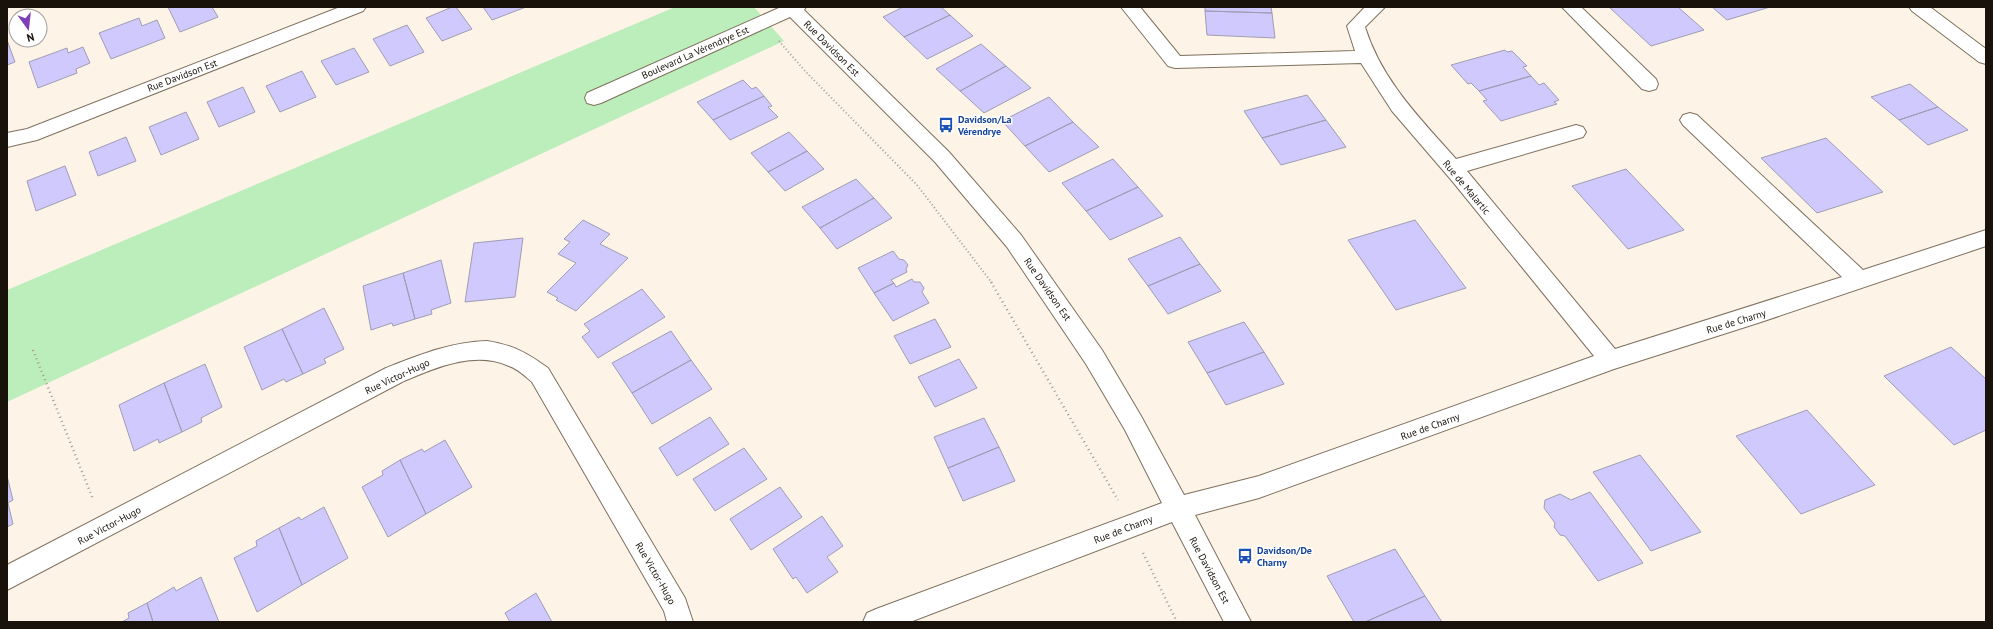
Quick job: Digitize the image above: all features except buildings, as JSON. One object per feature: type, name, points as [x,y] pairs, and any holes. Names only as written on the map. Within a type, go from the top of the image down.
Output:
[{"type":"street","name":"Rue Davidson Est","points":[[7,140],[30,134],[356,7]]},
{"type":"street","points":[[1130,7],[1175,62],[1366,57]]},
{"type":"street","name":"Rue de Malartic","points":[[1376,7],[1356,26],[1359,42],[1380,81],[1611,360]]},
{"type":"street","points":[[1571,7],[1649,84]]},
{"type":"street","points":[[1918,7],[1986,58]]},
{"type":"street","name":"Rue Davidson Est","points":[[793,8],[942,157],[1014,241],[1094,357],[1133,423],[1238,622]]},
{"type":"street","name":"Boulevard La Vérendrye Est","points":[[594,98],[793,8]]},
{"type":"street","points":[[1690,120],[1859,280]]},
{"type":"street","points":[[1452,168],[1576,132]]},
{"type":"street","name":"Rue de Charny","points":[[876,622],[1178,508],[1259,487],[1611,360],[1761,313],[1986,238]]},
{"type":"street","name":"Rue Victor-Hugo","points":[[7,578],[394,376],[432,359],[464,352],[492,350],[519,359],[540,375],[676,607],[680,622]]},
{"type":"path","points":[[775,37],[805,71],[917,185],[990,280],[1065,407],[1118,501],[1177,622]]},
{"type":"path","points":[[32,350],[105,528]]},
{"type":"green space","points":[[675,7],[754,7],[784,41],[7,402],[7,290]]},
{"type":"place","name":"Davidson/La Vérendrye","points":[[946,125]]},
{"type":"place","name":"Davidson/De Charny","points":[[1245,556]]}]
